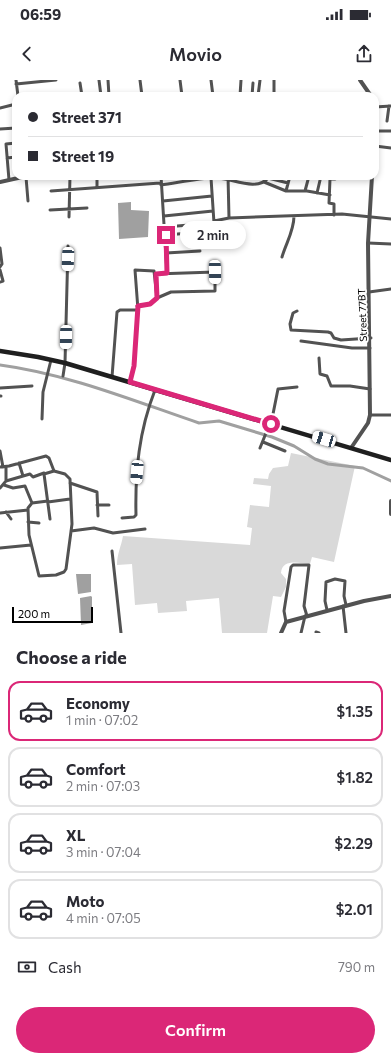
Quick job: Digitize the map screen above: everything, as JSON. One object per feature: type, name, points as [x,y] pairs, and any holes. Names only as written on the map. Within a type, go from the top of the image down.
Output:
[{"type":"main road","points":[[0,352],[66,363],[391,460]]},
{"type":"street","points":[[17,92],[16,82],[56,80]]},
{"type":"street","points":[[99,80],[100,92]]},
{"type":"street","points":[[108,80],[110,92]]},
{"type":"street","points":[[140,80],[142,92]]},
{"type":"street","points":[[180,80],[182,92]]},
{"type":"street","points":[[212,80],[213,92]]},
{"type":"street","points":[[240,92],[241,80]]},
{"type":"street","points":[[258,92],[260,80]]},
{"type":"street","points":[[274,80],[274,92]]},
{"type":"street","points":[[360,80],[368,92]]},
{"type":"street","points":[[80,83],[81,92]]},
{"type":"street","points":[[252,92],[253,83]]},
{"type":"street","points":[[0,108],[12,105]]},
{"type":"street","points":[[379,107],[390,106],[388,121]]},
{"type":"street","points":[[0,129],[12,128]]},
{"type":"street","points":[[379,131],[391,131]]},
{"type":"street","points":[[9,180],[6,144],[12,143]]},
{"type":"street","points":[[379,146],[391,148]]},
{"type":"street","points":[[7,158],[12,157]]},
{"type":"street","points":[[0,182],[12,179]]},
{"type":"street","points":[[27,180],[28,201]]},
{"type":"street","points":[[69,217],[70,180]]},
{"type":"street","points":[[97,180],[97,187]]},
{"type":"street","points":[[161,180],[166,235],[167,273]]},
{"type":"street","points":[[51,191],[161,184],[194,180]]},
{"type":"street","points":[[211,180],[214,221]]},
{"type":"street","points":[[225,180],[243,184],[264,182],[286,191],[305,191],[330,195]]},
{"type":"street","points":[[278,180],[288,183]]},
{"type":"street","points":[[286,191],[289,180]]},
{"type":"street","points":[[305,191],[308,180]]},
{"type":"street","points":[[318,193],[320,180]]},
{"type":"street","points":[[330,180],[329,203],[334,204],[334,214]]},
{"type":"street","name":"Street 77BT","points":[[352,448],[368,423],[370,414],[371,338],[368,243],[372,180]]},
{"type":"street","points":[[228,181],[229,218]]},
{"type":"street","points":[[163,201],[212,196]]},
{"type":"street","points":[[50,210],[87,208]]},
{"type":"street","points":[[164,216],[213,211]]},
{"type":"street","points":[[165,227],[213,224],[214,221],[229,218],[334,214],[391,219]]},
{"type":"street","points":[[282,258],[286,243],[293,230],[294,216]]},
{"type":"street","points":[[166,235],[213,231]]},
{"type":"street","points":[[368,243],[391,244]]},
{"type":"street","points":[[63,376],[66,363],[68,246]]},
{"type":"street","points":[[0,249],[2,265],[0,269],[3,281],[0,282]]},
{"type":"street","points":[[166,253],[200,251]]},
{"type":"street","points":[[130,382],[134,366],[138,308],[135,270],[152,270],[156,274],[157,298]]},
{"type":"street","points":[[112,377],[117,312],[120,310],[138,308],[150,304],[157,298],[171,292],[215,291],[215,272],[156,274]]},
{"type":"street","points":[[369,292],[391,289]]},
{"type":"street","points":[[297,311],[293,313],[290,322],[291,330],[328,332],[331,333],[334,338],[341,340],[371,338]]},
{"type":"street","points":[[300,341],[352,348],[371,348]]},
{"type":"street","points":[[319,358],[320,374],[328,376],[331,386],[350,386],[370,389]]},
{"type":"street","points":[[42,419],[43,392],[48,378],[51,360]]},
{"type":"street","points":[[0,388],[32,386]]},
{"type":"street","points":[[260,448],[270,424],[278,388],[297,387]]},
{"type":"street","points":[[122,518],[134,517],[136,515],[136,485],[141,433],[155,390]]},
{"type":"street","points":[[370,414],[391,415]]},
{"type":"street","points":[[263,442],[285,451]]},
{"type":"street","points":[[0,451],[5,483]]},
{"type":"street","points":[[3,467],[46,456],[49,458],[54,471]]},
{"type":"street","points":[[19,463],[24,476]]},
{"type":"street","points":[[0,488],[5,483],[30,474],[33,477],[54,471],[67,475],[70,483],[71,531],[66,569],[62,574],[39,576],[31,545],[28,522],[28,510],[30,505],[70,499]]},
{"type":"street","points":[[44,473],[50,519]]},
{"type":"street","points":[[5,483],[13,488],[26,486],[32,504]]},
{"type":"street","points":[[70,483],[97,492],[98,516]]},
{"type":"street","points":[[391,502],[391,514]]},
{"type":"street","points":[[97,506],[109,505]]},
{"type":"street","points":[[0,513],[28,510]]},
{"type":"street","points":[[6,512],[11,519]]},
{"type":"street","points":[[28,522],[39,522]]},
{"type":"street","points":[[71,531],[94,528],[113,533],[146,529]]},
{"type":"street","points":[[0,548],[31,545]]},
{"type":"street","points":[[112,551],[121,633]]},
{"type":"street","points":[[280,633],[286,622],[284,611],[290,569],[293,565],[309,566],[304,606],[306,616],[301,633]]},
{"type":"street","points":[[327,610],[325,601],[326,582],[331,580],[345,580],[344,596],[346,633]]},
{"type":"street","points":[[286,622],[327,610],[391,596]]},
{"type":"shaded area","points":[[131,202],[131,210],[149,211],[148,237],[119,239],[118,203]]},
{"type":"shaded area","points":[[291,453],[355,466],[334,562],[312,557],[310,564],[292,562],[288,563],[282,568],[281,573],[286,579],[286,587],[281,597],[273,596],[267,633],[222,633],[219,598],[186,601],[187,611],[158,613],[157,603],[135,605],[132,564],[117,565],[118,554],[123,536],[250,545],[252,528],[247,527],[250,505],[269,507],[271,486],[253,484],[254,478],[268,479],[273,468],[288,466]]},
{"type":"shaded area","points":[[76,574],[91,574],[91,592],[78,594]]},
{"type":"shaded area","points":[[91,596],[92,623],[81,625],[80,598]]},
{"type":"waterway","points":[[0,365],[51,375],[101,389],[199,423],[219,421],[272,437],[294,446],[315,459],[328,464],[363,468],[391,481]]},
{"type":"route","points":[[166,235],[167,273],[156,274],[157,298],[150,304],[138,306],[134,366],[130,382],[271,424]]}]
